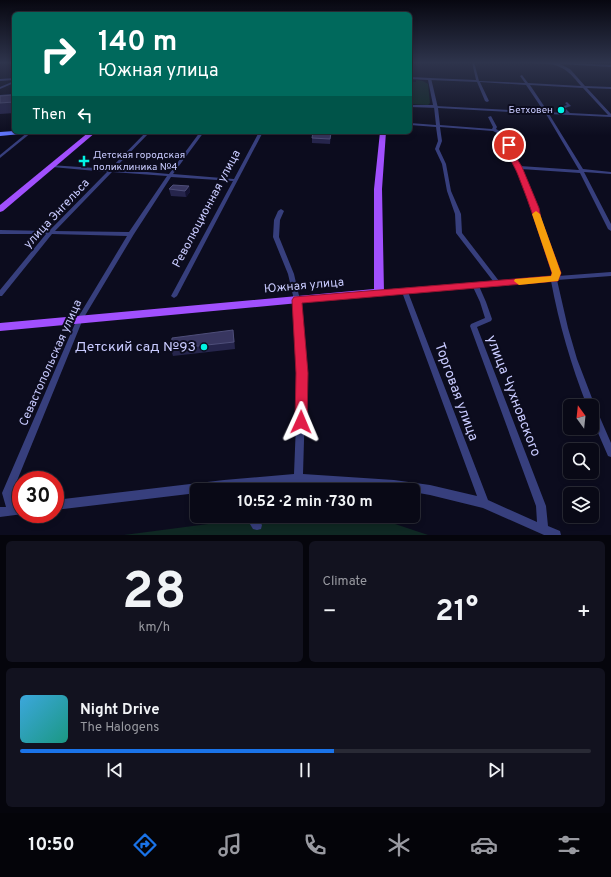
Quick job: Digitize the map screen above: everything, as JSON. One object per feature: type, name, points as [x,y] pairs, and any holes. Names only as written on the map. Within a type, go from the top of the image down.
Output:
[{"type":"main road","points":[[0,134],[12,133]]},
{"type":"main road","points":[[0,209],[91,134]]},
{"type":"main road","points":[[378,292],[378,189],[383,134]]},
{"type":"main road","name":"Южная улица","points":[[0,327],[378,292]]},
{"type":"street","points":[[432,87],[439,126],[440,141],[437,149],[444,164],[448,191],[458,214],[459,233],[498,283]]},
{"type":"street","points":[[480,87],[487,101]]},
{"type":"street","points":[[529,87],[546,111],[582,171],[611,229]]},
{"type":"street","points":[[584,87],[611,88]]},
{"type":"street","points":[[584,87],[611,116]]},
{"type":"street","points":[[0,96],[12,95]]},
{"type":"street","points":[[566,103],[569,106],[563,107],[569,114]]},
{"type":"street","points":[[412,106],[546,111],[569,114],[611,116]]},
{"type":"street","points":[[490,117],[495,127],[494,130]]},
{"type":"street","points":[[412,124],[494,130],[503,134],[535,208],[556,273],[554,279],[561,318],[577,374],[588,399]]},
{"type":"street","points":[[0,157],[28,134]]},
{"type":"street","name":"улица Энгельса","points":[[0,294],[50,233],[112,171],[146,134]]},
{"type":"street","name":"Севастопольская улица","points":[[16,471],[80,319],[131,234],[170,175],[201,134]]},
{"type":"street","name":"Революционная улица","points":[[174,296],[260,134]]},
{"type":"street","points":[[52,166],[235,180]]},
{"type":"street","points":[[518,167],[611,173]]},
{"type":"street","points":[[281,211],[277,220],[276,237],[291,274],[297,300],[302,373],[298,478]]},
{"type":"street","points":[[0,232],[131,234]]},
{"type":"street","name":"Южная улица","points":[[378,292],[611,274]]},
{"type":"street","name":"улица Чухновского","points":[[475,285],[489,319],[473,326],[541,506],[543,528]]},
{"type":"street","name":"Торговая улица","points":[[404,290],[484,503]]},
{"type":"street","points":[[599,425],[611,453]]},
{"type":"street","points":[[262,483],[298,478],[394,485],[430,490],[484,503],[556,535]]},
{"type":"street","name":"Севастопольская улица","points":[[12,481],[7,493],[12,502]]},
{"type":"street","points":[[64,504],[190,492]]},
{"type":"street","points":[[0,512],[12,511]]},
{"type":"green space","points":[[412,87],[428,87],[430,103],[428,105],[412,104]]},
{"type":"green space","points":[[216,523],[392,523],[428,535],[124,535]]},
{"type":"building","points":[[12,95],[12,102],[0,103],[0,96]]},
{"type":"building","points":[[313,134],[331,134],[330,139],[312,138]]},
{"type":"building","points":[[173,185],[189,186],[185,191],[169,189]]},
{"type":"building","points":[[233,330],[234,342],[171,349],[172,338]]},
{"type":"slow traffic","points":[[519,281],[554,279],[556,273],[536,214]]},
{"type":"place","name":"Бетховен","points":[[561,110]]},
{"type":"place","name":"Детская городская поликлиника №4","points":[[84,161]]},
{"type":"place","name":"Детский сад №93","points":[[204,347]]},
{"type":"route","points":[[301,422],[302,373],[297,300],[378,292],[554,279],[556,273],[535,208],[511,154],[509,145]]}]
